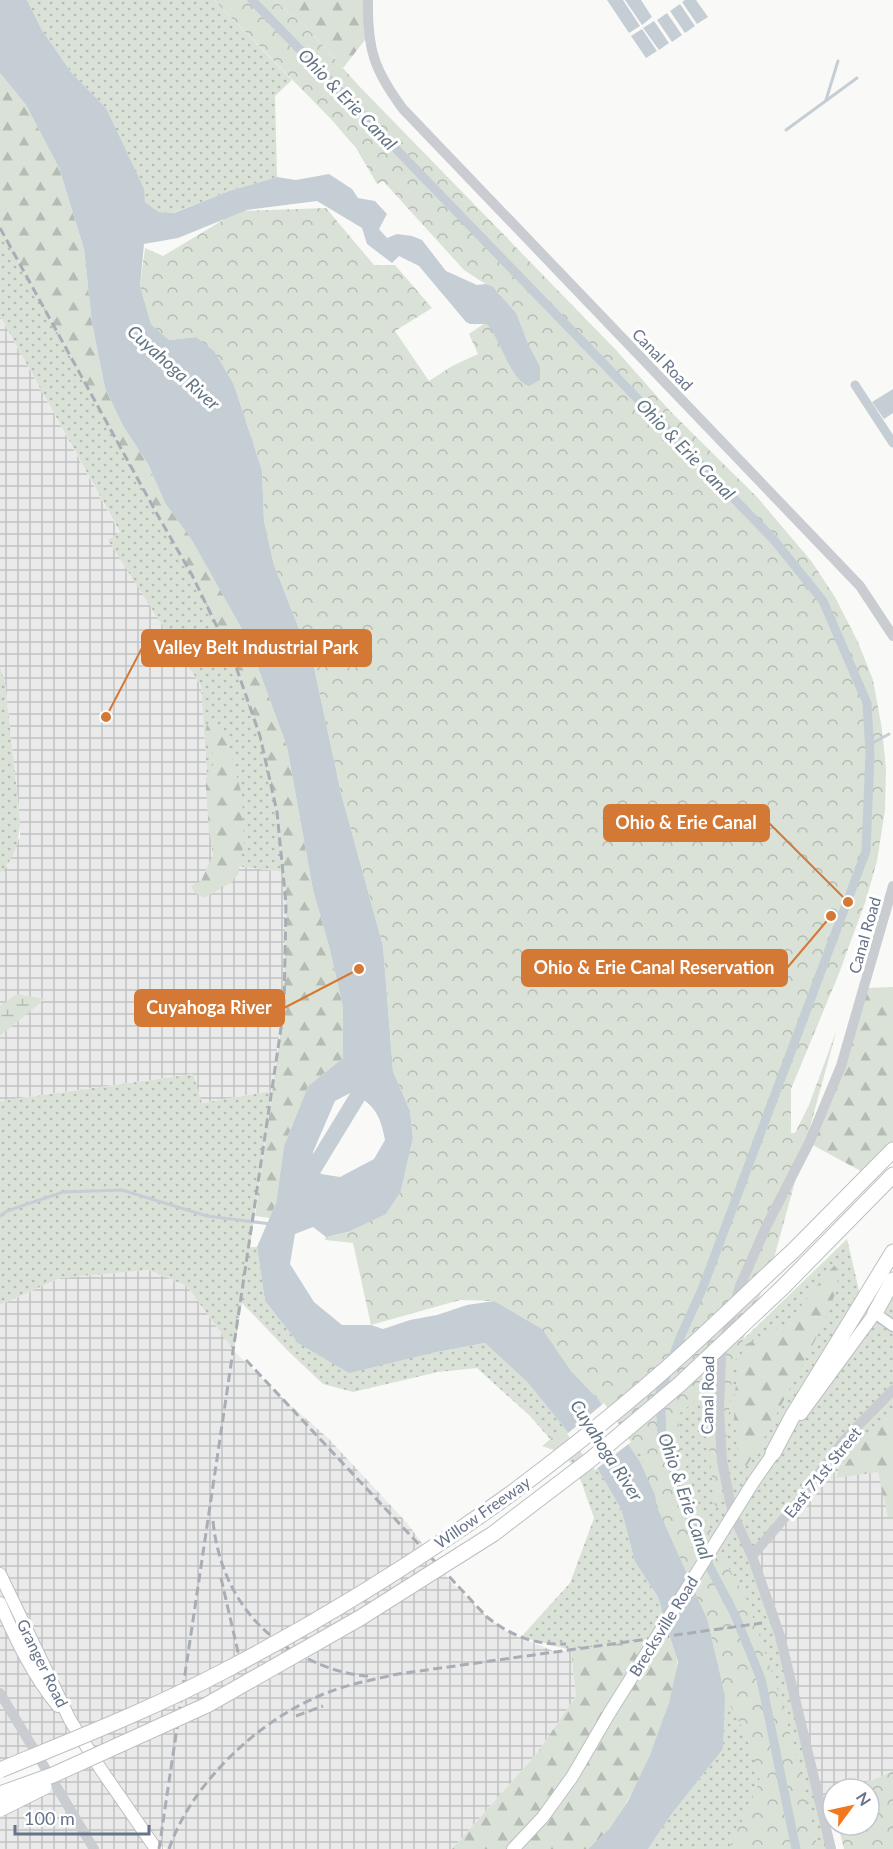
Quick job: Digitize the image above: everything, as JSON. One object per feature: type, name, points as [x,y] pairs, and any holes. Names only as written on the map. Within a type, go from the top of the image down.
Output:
[{"type":"highway","name":"Willow Freeway","points":[[0,1770],[149,1707],[278,1642],[431,1548],[509,1494],[660,1374],[793,1251],[893,1150]]},
{"type":"highway","name":"Willow Freeway","points":[[0,1794],[53,1775],[207,1705],[360,1618],[493,1534],[590,1460],[680,1384],[782,1288],[893,1175]]},
{"type":"highway","points":[[773,1452],[893,1252]]},
{"type":"highway","points":[[875,1313],[893,1280]]},
{"type":"highway","points":[[0,1809],[207,1705]]},
{"type":"highway","points":[[0,1762],[149,1707]]},
{"type":"main road","name":"Brecksville Road","points":[[513,1849],[543,1817],[572,1777],[754,1481],[875,1313]]},
{"type":"main road","points":[[875,1313],[893,1326]]},
{"type":"main road","name":"Granger Road","points":[[0,1574],[12,1614],[70,1720],[156,1849]]},
{"type":"main road","name":"Granger Road","points":[[0,1603],[12,1614]]},
{"type":"street","name":"Canal Road","points":[[368,0],[368,26],[373,57],[380,76],[403,109],[860,586],[893,636]]},
{"type":"street","name":"Canal Road","points":[[831,1849],[785,1656],[753,1556],[735,1519],[722,1461],[719,1409],[721,1354],[740,1286],[766,1227],[809,1143],[841,1066],[893,885]]},
{"type":"street","name":"East 71st Street","points":[[753,1556],[798,1502],[844,1440],[893,1390]]},
{"type":"street","points":[[0,1693],[94,1849]]},
{"type":"shaded area","points":[[0,316],[120,533],[109,540],[201,686],[213,863],[283,872],[286,904],[284,997],[272,1091],[202,1103],[192,1074],[0,1101],[0,874],[7,866],[20,836],[20,820],[5,683],[0,667]]},
{"type":"shaded area","points":[[149,1270],[187,1286],[234,1351],[329,1439],[407,1523],[451,1582],[487,1617],[509,1633],[556,1652],[571,1650],[576,1696],[537,1753],[452,1849],[167,1849],[160,1845],[152,1849],[0,1849],[0,1809],[94,1762],[78,1733],[0,1762],[0,1305],[60,1278]]},
{"type":"shaded area","points":[[893,1458],[893,1771],[879,1777],[821,1777],[820,1803],[752,1556],[824,1467]]},
{"type":"green space","points":[[27,0],[214,0],[292,80],[275,96],[277,177],[229,191],[173,213],[159,212],[145,202],[106,108],[71,72],[42,30]]},
{"type":"green space","points":[[214,0],[274,0],[306,27],[360,87],[616,350],[670,411],[757,497],[812,562],[835,597],[858,642],[873,680],[882,729],[886,769],[885,810],[877,861],[866,900],[838,976],[791,1089],[791,1133],[795,1133],[809,1105],[837,1029],[774,1258],[733,1367],[721,1500],[715,1509],[704,1393],[678,1415],[681,1451],[693,1491],[727,1565],[747,1600],[776,1684],[798,1762],[818,1849],[729,1849],[760,1781],[745,1733],[725,1696],[707,1618],[645,1490],[642,1453],[640,1454],[636,1449],[611,1470],[542,1446],[598,1399],[571,1371],[494,1301],[460,1300],[371,1325],[353,1243],[325,1240],[326,1237],[348,1232],[401,1191],[413,1138],[410,1111],[393,1071],[383,946],[341,793],[314,667],[274,565],[264,521],[262,470],[234,385],[196,337],[169,340],[151,324],[140,286],[145,248],[163,256],[238,211],[326,208],[374,265],[395,265],[432,308],[395,331],[429,381],[452,366],[478,354],[469,334],[507,308],[499,293],[464,270],[383,181],[377,184],[356,148],[330,118]]},
{"type":"green space","points":[[274,0],[368,0],[369,35],[343,68],[306,27]]},
{"type":"green space","points":[[0,73],[26,105],[59,168],[84,249],[92,323],[105,388],[123,426],[148,464],[165,503],[192,539],[248,640],[287,747],[313,890],[343,1007],[343,1058],[308,1086],[284,1146],[276,1203],[270,1218],[255,1216],[284,997],[286,904],[277,812],[260,736],[235,664],[192,575],[0,228]]},
{"type":"green space","points":[[0,228],[192,575],[235,664],[260,736],[277,812],[283,872],[213,863],[201,686],[108,540],[120,532],[0,316]]},
{"type":"green space","points":[[0,667],[5,683],[20,820],[15,849],[0,874]]},
{"type":"green space","points":[[215,723],[224,730],[242,795],[244,842],[238,873],[232,882],[204,898],[194,892],[191,886],[201,881],[214,853],[209,832],[206,778],[216,759],[205,735],[207,725]]},
{"type":"green space","points":[[893,987],[893,1150],[868,1175],[809,1143],[864,988]]},
{"type":"green space","points":[[17,994],[45,999],[0,1036],[0,1006]]},
{"type":"green space","points":[[193,1074],[202,1103],[272,1091],[250,1247],[257,1247],[265,1301],[298,1343],[432,1353],[485,1343],[528,1383],[597,1468],[621,1509],[635,1562],[658,1597],[671,1636],[571,1650],[521,1637],[570,1583],[594,1518],[577,1470],[530,1416],[477,1368],[438,1372],[353,1392],[323,1384],[242,1303],[234,1351],[187,1286],[149,1270],[60,1278],[0,1305],[0,1101]]},
{"type":"green space","points":[[847,1239],[862,1303],[792,1417],[893,1280],[893,1458],[824,1467],[753,1556],[780,1636],[821,1807],[821,1837],[828,1837],[831,1849],[648,1849],[671,1815],[723,1749],[627,1441],[721,1361]]},
{"type":"green space","points":[[838,1262],[837,1289],[822,1327],[764,1438],[745,1468],[739,1463],[733,1403],[743,1346],[787,1323]]},
{"type":"green space","points":[[893,1414],[893,1517],[888,1517],[878,1472],[836,1478],[840,1465],[845,1465],[877,1423]]},
{"type":"green space","points":[[671,1636],[677,1664],[662,1726],[633,1792],[603,1835],[588,1849],[452,1849],[537,1753],[576,1696],[571,1650]]},
{"type":"green space","points":[[893,1771],[893,1849],[844,1849],[841,1837],[881,1837],[879,1777]]},
{"type":"water","points":[[0,0],[27,0],[42,30],[71,72],[106,108],[144,189],[145,202],[159,212],[174,213],[229,191],[277,177],[296,180],[329,174],[352,189],[358,198],[375,201],[387,214],[379,229],[387,238],[397,234],[422,240],[446,271],[477,285],[492,286],[516,313],[540,367],[540,380],[529,386],[522,382],[511,368],[487,324],[466,322],[419,266],[399,256],[392,263],[367,244],[362,228],[317,201],[247,210],[178,238],[144,244],[140,286],[151,324],[169,340],[196,337],[214,351],[234,385],[262,470],[264,521],[274,565],[314,667],[341,793],[383,946],[393,1071],[410,1111],[413,1138],[401,1191],[386,1214],[348,1232],[326,1237],[313,1227],[295,1234],[290,1264],[314,1302],[342,1325],[371,1325],[383,1329],[467,1305],[494,1301],[542,1329],[571,1371],[598,1399],[640,1462],[655,1495],[657,1507],[707,1619],[725,1696],[723,1749],[671,1815],[648,1849],[588,1849],[609,1829],[628,1801],[650,1755],[669,1703],[678,1662],[658,1597],[635,1562],[621,1509],[597,1468],[528,1383],[485,1343],[349,1373],[298,1343],[265,1301],[257,1247],[276,1203],[284,1146],[308,1086],[343,1058],[343,1007],[313,890],[287,747],[248,640],[192,540],[165,503],[148,464],[123,426],[105,388],[92,323],[84,249],[59,168],[26,105],[0,73]],"holes":[[[352,1092],[371,1106],[378,1117],[385,1140],[374,1159],[340,1177],[321,1174],[314,1164],[313,1152],[335,1101]]]},
{"type":"water","points":[[607,0],[623,0],[640,26],[629,33]]},
{"type":"water","points":[[625,0],[641,0],[652,17],[642,25]]},
{"type":"water","points":[[696,0],[708,17],[697,24],[682,2]]},
{"type":"water","points":[[680,4],[695,26],[685,33],[670,11]]},
{"type":"water","points":[[667,13],[682,35],[672,42],[657,20]]},
{"type":"water","points":[[654,21],[669,43],[659,50],[643,28]]},
{"type":"water","points":[[642,29],[657,51],[646,58],[631,36]]},
{"type":"water","points":[[893,389],[893,413],[884,419],[872,402]]},
{"type":"pier","points":[[604,1403],[631,1442],[595,1470],[567,1434]]},
{"type":"waterway","name":"Ohio & Erie Canal","points":[[252,0],[774,540],[823,601],[867,703],[870,754],[866,851],[703,1287],[680,1338],[660,1392],[662,1437],[702,1552],[735,1615],[761,1679],[796,1849]]},
{"type":"waterway","points":[[826,100],[838,61]]},
{"type":"waterway","points":[[786,130],[857,78]]},
{"type":"waterway","points":[[855,385],[893,443]]},
{"type":"waterway","points":[[869,745],[889,734]]},
{"type":"waterway","name":"Cuyahoga River","points":[[303,1186],[367,1081],[367,1077]]},
{"type":"waterway","points":[[0,1216],[7,1211],[63,1192],[122,1190],[207,1216],[271,1224]]},
{"type":"railway","points":[[0,228],[192,575],[235,664],[260,736],[277,812],[286,904],[284,1008],[159,1849]]},
{"type":"railway","points":[[246,1360],[487,1617],[524,1638],[544,1643],[566,1644]]},
{"type":"railway","points":[[213,1521],[216,1543],[231,1584],[241,1603],[269,1634],[286,1647],[322,1665],[347,1673],[372,1676]]},
{"type":"railway","points":[[221,1578],[241,1665]]},
{"type":"railway","points":[[169,1849],[193,1801],[229,1758],[272,1722],[296,1707],[328,1692],[398,1674],[762,1623]]},
{"type":"railway","points":[[296,1716],[323,1706]]},
{"type":"place","name":"Valley Belt Industrial Park","points":[[106,717]]},
{"type":"place","name":"Ohio & Erie Canal","points":[[848,902]]},
{"type":"place","name":"Ohio & Erie Canal Reservation","points":[[831,916]]},
{"type":"place","name":"Cuyahoga River","points":[[359,969]]}]
